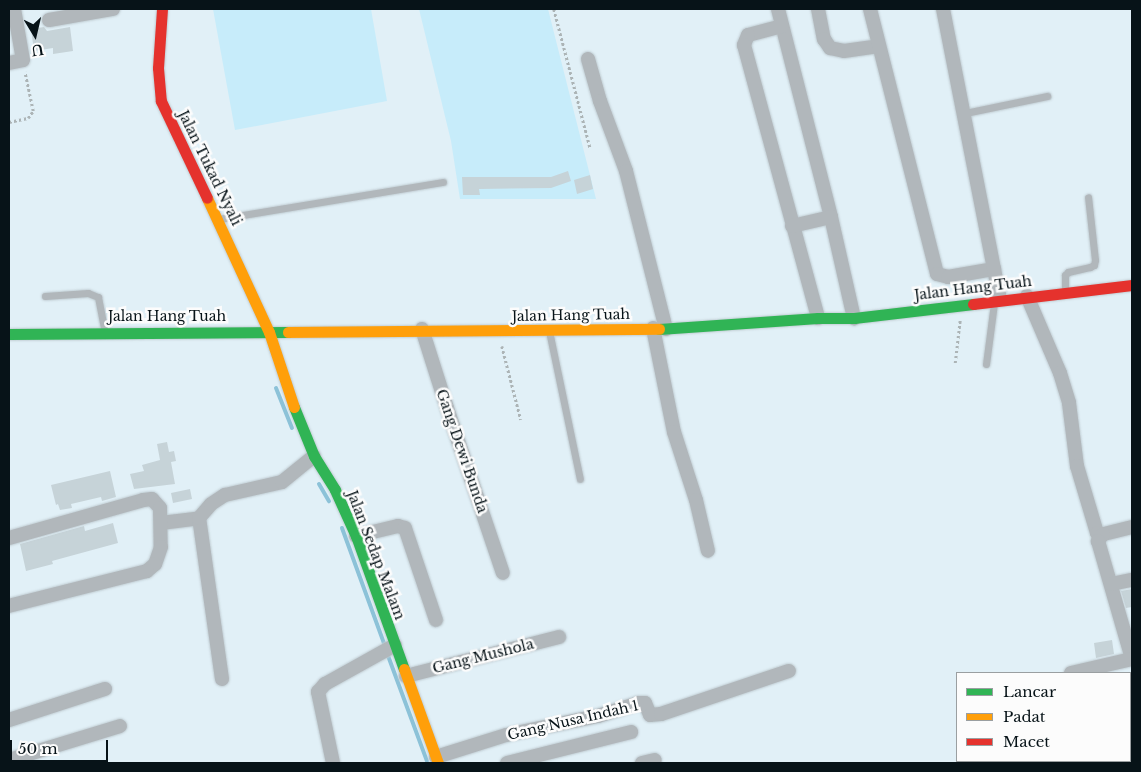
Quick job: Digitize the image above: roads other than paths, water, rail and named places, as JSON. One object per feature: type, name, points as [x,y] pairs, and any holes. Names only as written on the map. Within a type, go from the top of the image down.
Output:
[{"type":"main road","name":"Jalan Tukad Nyali","points":[[162,9],[158,68],[161,101],[218,220],[268,332]]},
{"type":"main road","name":"Jalan Hang Tuah","points":[[9,334],[422,329],[498,331],[660,329],[784,322],[818,318],[854,318],[962,306],[997,299],[1132,285]]},
{"type":"main road","name":"Jalan Sedap Malam","points":[[268,332],[310,459],[335,490],[356,536],[388,649],[406,676],[437,760]]},
{"type":"street","points":[[14,9],[16,62]]},
{"type":"street","points":[[49,20],[113,9]]},
{"type":"street","points":[[778,9],[831,217],[854,318]]},
{"type":"street","points":[[818,9],[824,40],[830,48],[844,51],[878,46]]},
{"type":"street","points":[[870,9],[937,274],[948,277],[994,269]]},
{"type":"street","points":[[943,9],[965,112],[994,269],[997,299]]},
{"type":"street","points":[[782,26],[748,35],[744,45],[818,318]]},
{"type":"street","points":[[588,59],[600,101],[626,171],[660,329],[674,432],[696,500],[708,550]]},
{"type":"street","points":[[792,226],[831,217]]},
{"type":"street","points":[[1027,296],[1060,373],[1069,403],[1077,466],[1097,533],[1100,536]]},
{"type":"street","name":"Gang Dewi Bunda","points":[[422,329],[446,408],[503,573]]},
{"type":"street","points":[[162,523],[199,518],[216,500],[225,495],[282,482],[310,459]]},
{"type":"street","points":[[9,538],[152,499],[157,502],[162,523],[161,547],[155,564],[148,571],[9,606]]},
{"type":"street","points":[[199,518],[222,680]]},
{"type":"street","points":[[356,536],[398,526],[405,528],[436,620]]},
{"type":"street","points":[[1075,672],[1132,659],[1098,541],[1100,536],[1111,531],[1132,527]]},
{"type":"street","points":[[1111,584],[1132,580]]},
{"type":"street","name":"Gang Mushola","points":[[406,676],[559,637]]},
{"type":"street","points":[[333,763],[318,692],[325,684],[388,649]]},
{"type":"street","name":"Gang Nusa Indah 1","points":[[437,760],[506,735],[598,716],[639,703],[645,703],[650,715],[661,714],[789,671]]},
{"type":"street","points":[[9,720],[105,689]]},
{"type":"street","points":[[9,760],[120,726]]},
{"type":"street","points":[[507,763],[631,732]]},
{"type":"lane","points":[[965,112],[1047,96]]},
{"type":"lane","points":[[218,220],[443,182]]},
{"type":"lane","points":[[1065,292],[1066,275],[1068,272],[1094,265],[1088,197]]},
{"type":"lane","points":[[45,296],[88,293],[98,297],[104,332]]},
{"type":"lane","points":[[986,364],[997,299]]},
{"type":"lane","points":[[549,330],[580,479]]},
{"type":"waterway","points":[[276,388],[292,428]]},
{"type":"waterway","points":[[319,484],[329,501]]},
{"type":"waterway","points":[[342,528],[385,646]]},
{"type":"waterway","points":[[387,653],[427,761]]}]
